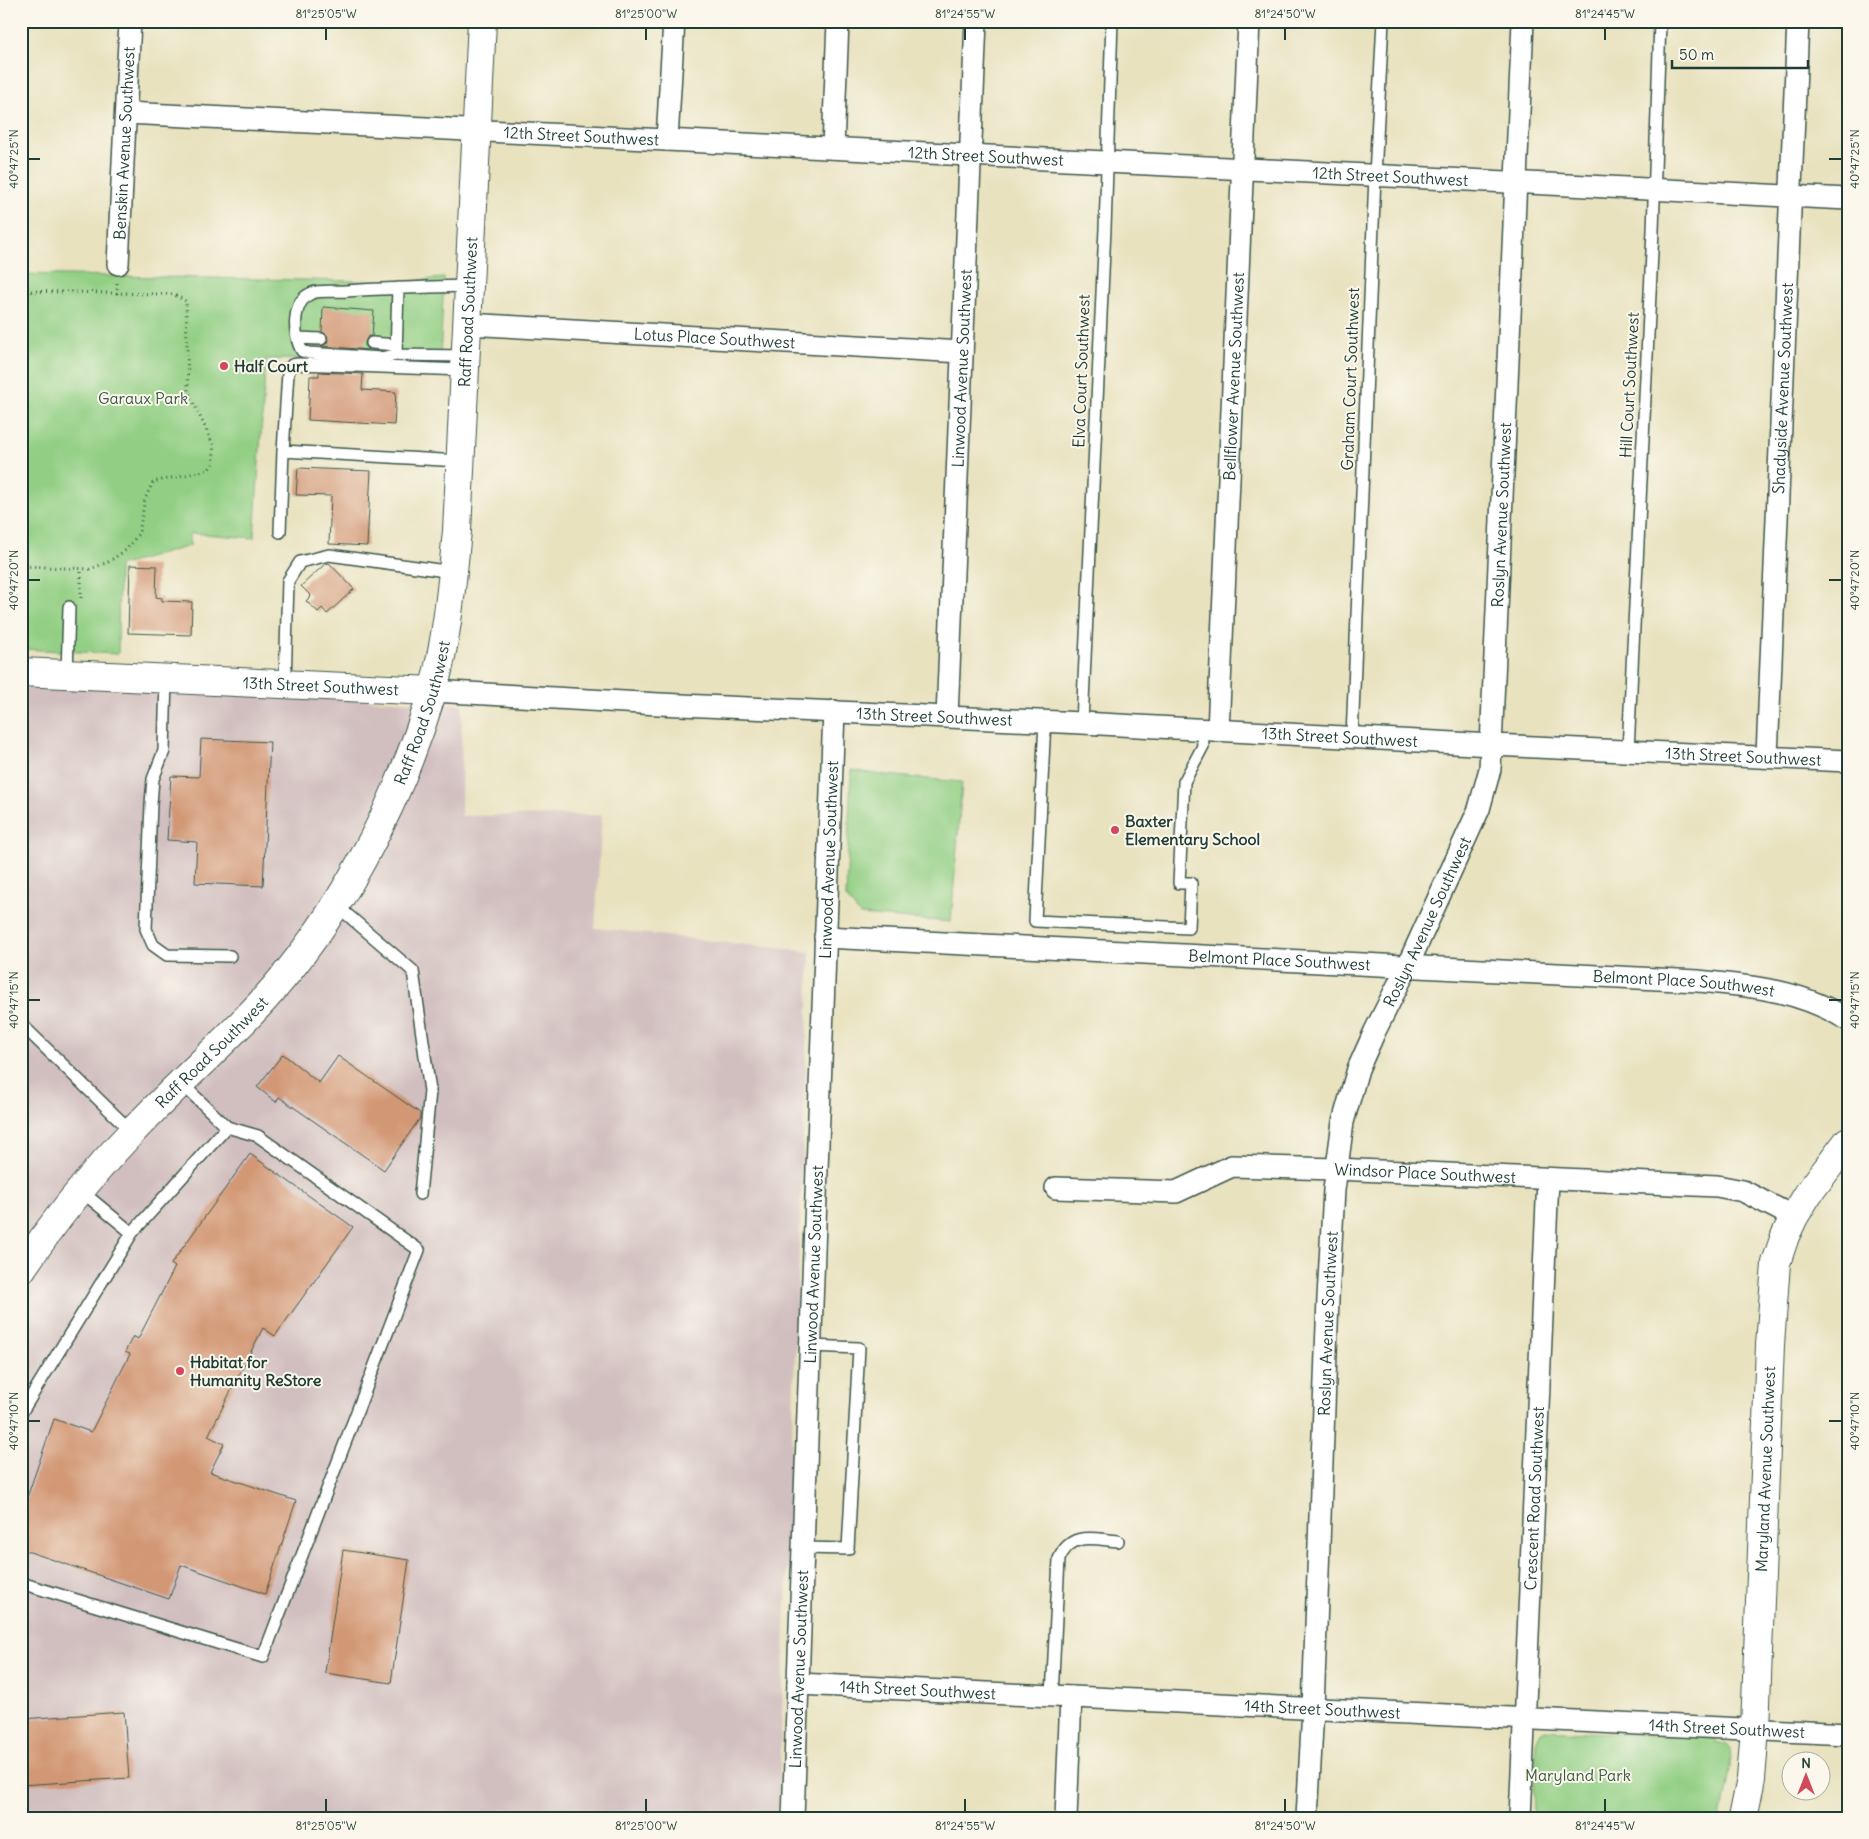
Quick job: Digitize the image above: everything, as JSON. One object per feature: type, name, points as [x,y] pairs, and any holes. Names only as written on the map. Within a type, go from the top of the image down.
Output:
[{"type":"main road","name":"Raff Road Southwest","points":[[21,1270],[80,1190],[132,1132],[262,1002],[308,945],[336,905],[357,870],[390,803],[433,691],[443,642],[453,572],[482,21]]},
{"type":"main road","name":"13th Street Southwest","points":[[21,672],[433,691]]},
{"type":"main road","name":"Maryland Avenue Southwest","points":[[1743,1818],[1751,1778],[1755,1729],[1773,1290],[1776,1262],[1794,1217],[1808,1194],[1848,1142]]},
{"type":"street","name":"Benskin Avenue Southwest","points":[[118,264],[130,21]]},
{"type":"street","points":[[667,140],[674,21]]},
{"type":"street","points":[[833,148],[838,21]]},
{"type":"street","name":"Linwood Avenue Southwest","points":[[947,717],[976,21]]},
{"type":"street","name":"Bellflower Avenue Southwest","points":[[1210,730],[1249,21]]},
{"type":"street","name":"Roslyn Avenue Southwest","points":[[1307,1818],[1313,1709],[1328,1298],[1336,1169],[1343,1122],[1358,1069],[1479,809],[1488,778],[1492,745],[1523,21]]},
{"type":"street","name":"Shadyside Avenue Southwest","points":[[1767,756],[1798,21]]},
{"type":"street","name":"12th Street Southwest","points":[[126,113],[1848,199]]},
{"type":"street","name":"Lotus Place Southwest","points":[[467,324],[962,352]]},
{"type":"street","name":"13th Street Southwest","points":[[433,691],[1492,745],[1848,761]]},
{"type":"street","name":"Linwood Avenue Southwest","points":[[793,1818],[834,712]]},
{"type":"street","name":"Belmont Place Southwest","points":[[826,937],[1698,981],[1757,986],[1806,999],[1848,1020]]},
{"type":"street","name":"Windsor Place Southwest","points":[[1056,1188],[1176,1192],[1232,1166],[1336,1169],[1717,1186],[1743,1191],[1794,1217]]},
{"type":"street","name":"Crescent Road Southwest","points":[[1520,1818],[1548,1179]]},
{"type":"street","name":"14th Street Southwest","points":[[798,1684],[1848,1734]]},
{"type":"street","points":[[1061,1697],[1066,1818]]},
{"type":"lane","name":"Elva Court Southwest","points":[[1082,723],[1112,21]]},
{"type":"lane","name":"Graham Court Southwest","points":[[1352,738],[1383,21]]},
{"type":"lane","name":"Hill Court Southwest","points":[[1628,751],[1660,21]]},
{"type":"lane","points":[[396,350],[381,358],[302,351],[297,343],[296,318],[300,303],[311,293],[469,286]]},
{"type":"lane","points":[[396,350],[398,288]]},
{"type":"lane","points":[[297,338],[321,339]]},
{"type":"lane","points":[[372,343],[396,350],[465,363]]},
{"type":"lane","points":[[280,532],[288,373],[292,365],[465,363]]},
{"type":"lane","points":[[283,451],[460,461]]},
{"type":"lane","points":[[285,684],[288,581],[300,562],[329,555],[453,572]]},
{"type":"lane","points":[[67,674],[75,607]]},
{"type":"lane","points":[[166,678],[164,751],[153,779],[151,804],[146,929],[152,945],[167,955],[230,956]]},
{"type":"lane","points":[[1045,721],[1035,921],[1189,928],[1191,883],[1179,882],[1184,782],[1210,730]]},
{"type":"lane","points":[[336,905],[414,971],[430,1092],[420,1194]]},
{"type":"lane","points":[[21,1024],[132,1132]]},
{"type":"lane","points":[[21,1583],[263,1657],[419,1250],[258,1136],[227,1127],[181,1083]]},
{"type":"lane","points":[[21,1413],[132,1234],[227,1127]]},
{"type":"lane","points":[[80,1190],[132,1234]]},
{"type":"lane","points":[[803,1548],[848,1549],[859,1348],[810,1346]]},
{"type":"lane","points":[[1061,1697],[1059,1559],[1063,1549],[1072,1541],[1118,1541]]},
{"type":"path","points":[[21,291],[172,294],[186,300],[188,391],[213,444],[214,455],[213,464],[208,470],[153,482],[145,499],[139,533],[126,550],[108,562],[81,569],[21,566]]},
{"type":"path","points":[[75,607],[81,569]]},
{"type":"shaded area","points":[[21,684],[462,704],[461,816],[602,815],[595,928],[810,952],[778,1818],[21,1818]]},
{"type":"green space","name":"Garaux Park","points":[[21,274],[403,282],[444,278],[440,361],[266,359],[254,538],[190,533],[190,546],[119,566],[118,654],[21,649]]},
{"type":"green space","points":[[851,770],[962,782],[951,922],[860,915],[846,897]]},
{"type":"green space","name":"Maryland Park","points":[[1545,1730],[1715,1738],[1716,1742],[1729,1748],[1731,1761],[1721,1818],[1533,1818],[1536,1742],[1540,1733]]},
{"type":"building","points":[[323,307],[374,311],[372,336],[368,336],[365,342],[365,347],[369,350],[322,346],[328,340],[327,335],[322,332]]},
{"type":"building","points":[[319,372],[363,374],[362,390],[396,392],[394,425],[308,420],[310,376],[319,376]]},
{"type":"building","points":[[298,468],[371,471],[367,546],[329,544],[331,496],[296,495]]},
{"type":"building","points":[[329,563],[354,589],[327,614],[322,608],[318,612],[306,601],[311,596],[301,586],[325,564]]},
{"type":"building","points":[[130,565],[157,566],[156,597],[162,598],[162,601],[192,602],[191,635],[128,633]]},
{"type":"building","points":[[201,739],[270,742],[263,886],[195,883],[197,842],[167,840],[171,776],[199,777]]},
{"type":"building","points":[[283,1054],[319,1083],[338,1056],[420,1113],[420,1118],[384,1170],[279,1097],[276,1102],[257,1087]]},
{"type":"building","points":[[250,1154],[353,1227],[275,1336],[263,1328],[208,1436],[224,1444],[210,1472],[296,1501],[265,1594],[181,1565],[169,1599],[21,1549],[21,1515],[54,1419],[91,1432],[130,1354],[125,1352],[133,1336],[138,1339],[175,1267],[171,1264]]},
{"type":"building","points":[[343,1550],[409,1560],[391,1683],[325,1673]]},
{"type":"building","points":[[124,1712],[129,1778],[21,1785],[21,1719]]},
{"type":"place","name":"Half Court","points":[[224,366]]},
{"type":"place","name":"Baxter Elementary School","points":[[1115,830]]},
{"type":"place","name":"Habitat for Humanity ReStore","points":[[180,1371]]}]
